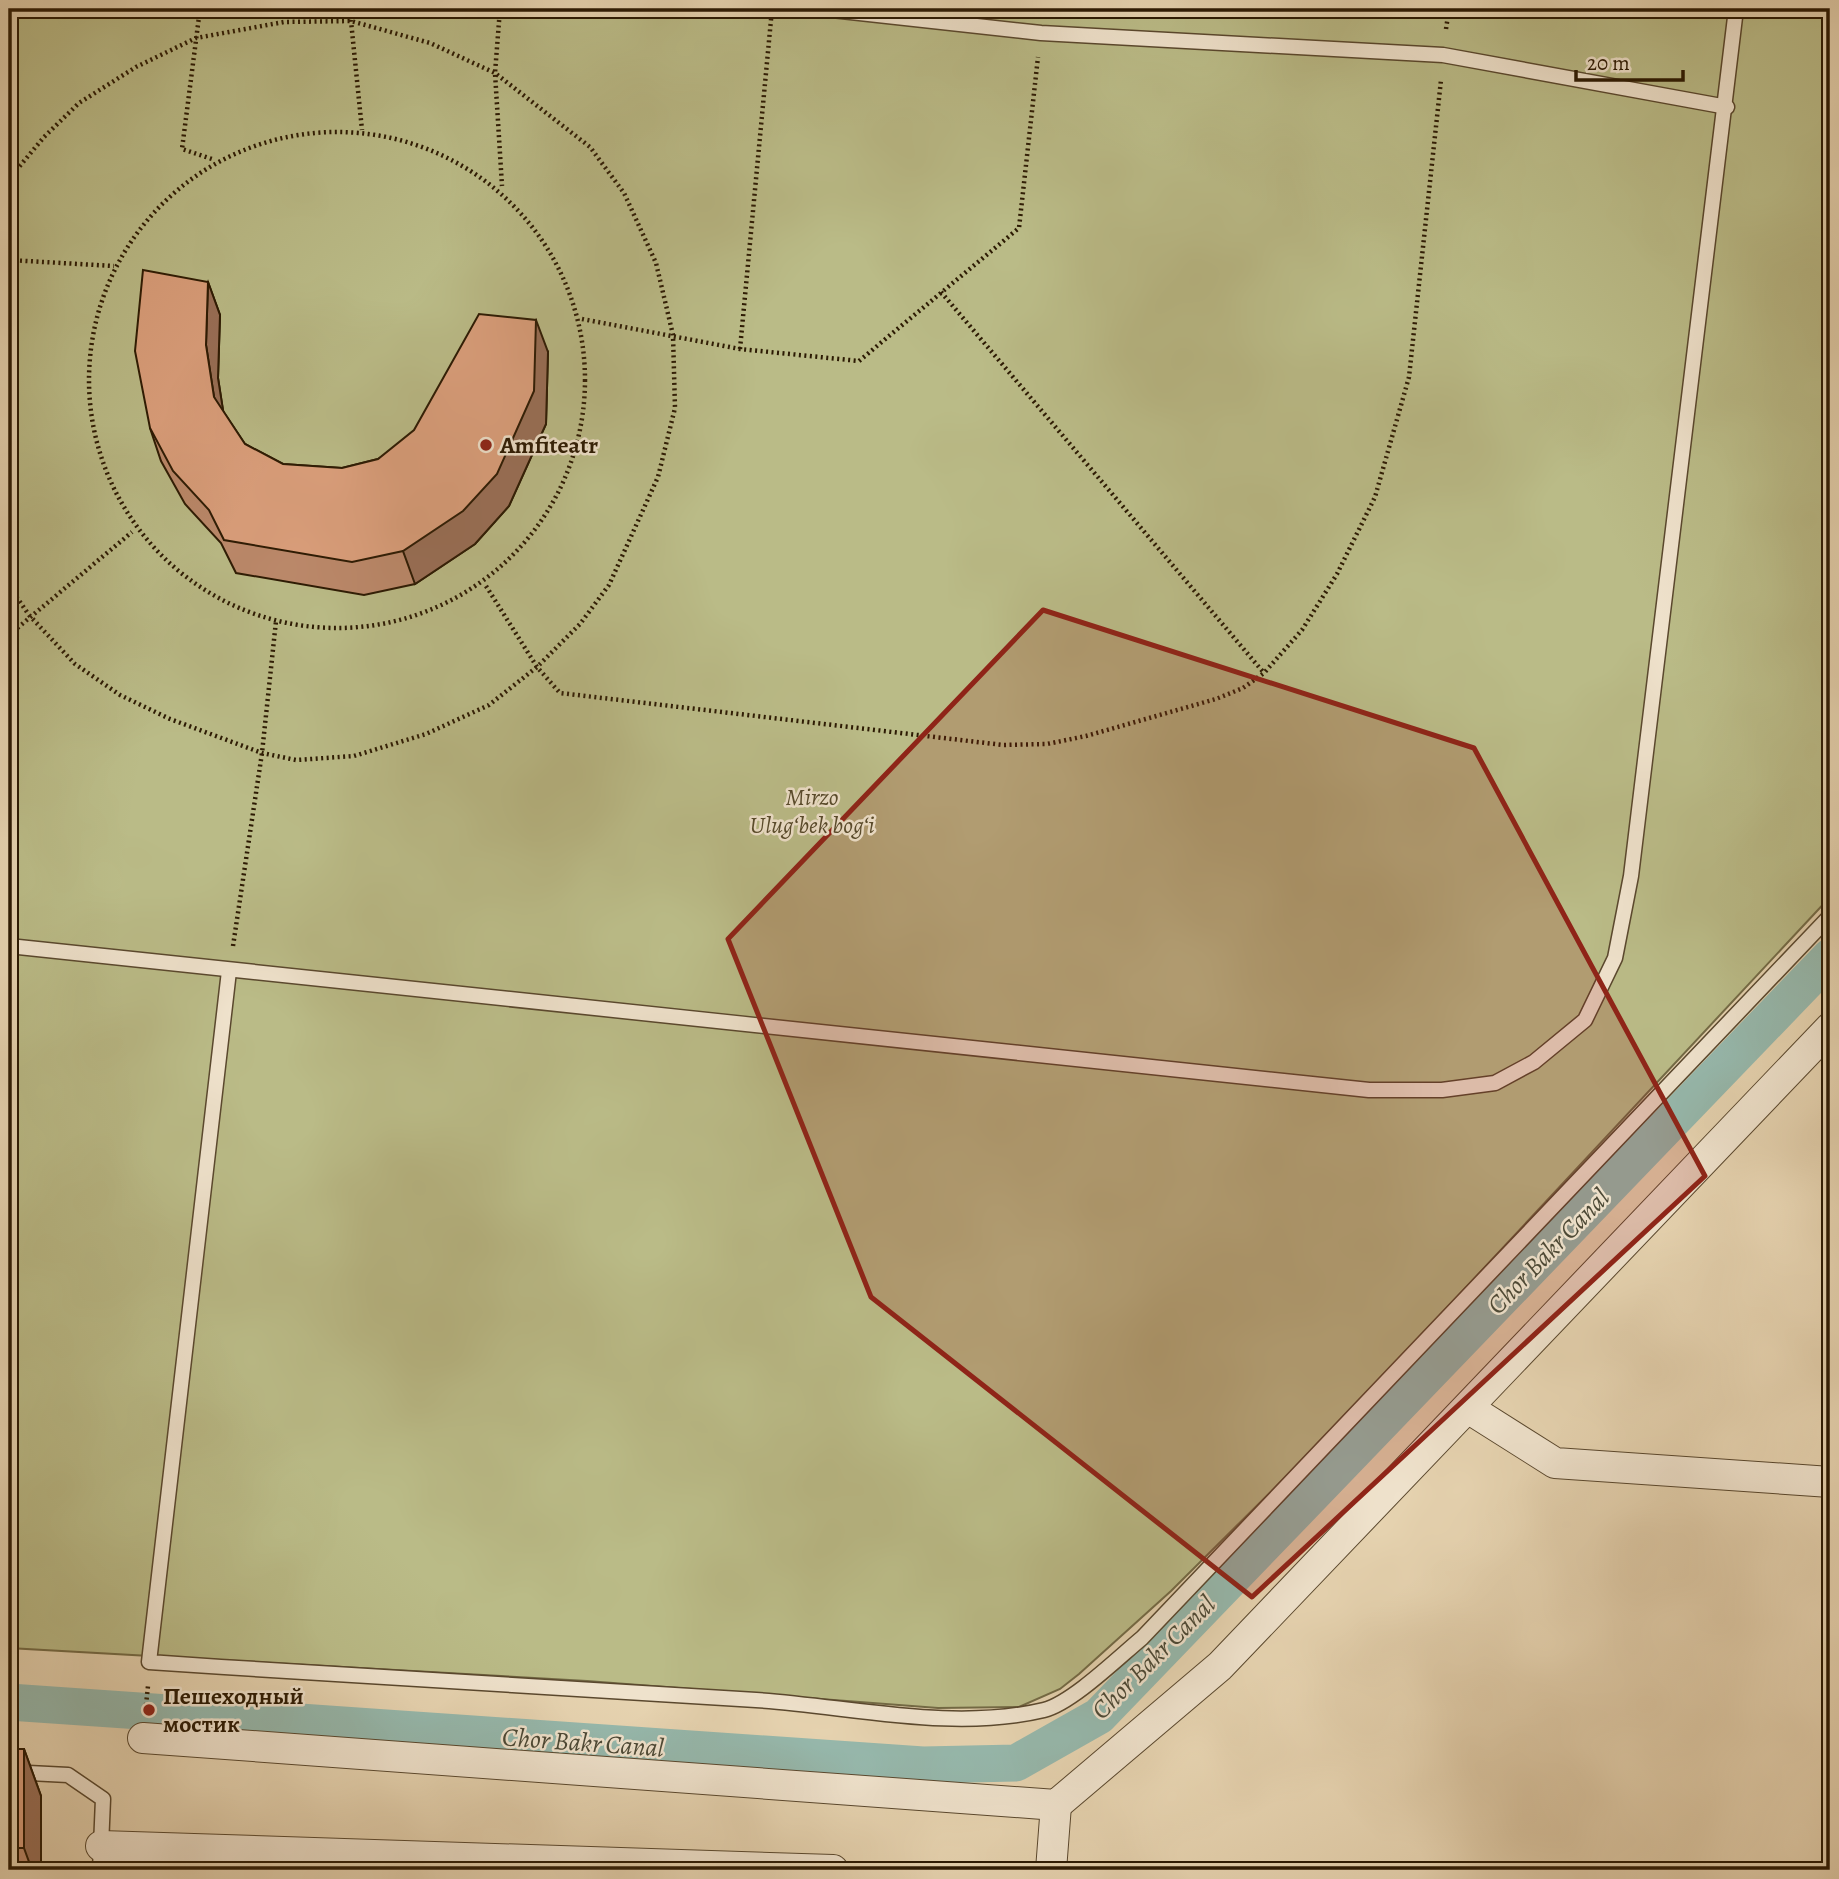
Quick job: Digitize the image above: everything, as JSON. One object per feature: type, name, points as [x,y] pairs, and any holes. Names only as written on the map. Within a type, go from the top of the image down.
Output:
[{"type":"street","points":[[143,1738],[1056,1805],[1220,1666],[1830,1028]]},
{"type":"street","points":[[1468,1408],[1555,1463],[1830,1482]]},
{"type":"street","points":[[1051,1870],[1056,1805]]},
{"type":"street","points":[[101,1858],[833,1870]]},
{"type":"lane","points":[[823,9],[1041,33],[1443,55],[1727,107]]},
{"type":"lane","points":[[9,946],[1369,1090],[1442,1090],[1495,1083],[1534,1062],[1585,1020],[1615,958],[1618,944],[1631,876],[1727,107],[1736,9]]},
{"type":"lane","points":[[229,971],[149,1662],[758,1700],[933,1716],[1004,1718],[1049,1709],[1088,1683],[1142,1638],[1830,916]]},
{"type":"lane","points":[[9,1772],[68,1775],[103,1799],[101,1858]]},
{"type":"path","points":[[200,9],[182,149],[213,159]]},
{"type":"path","points":[[353,9],[351,21],[362,130]]},
{"type":"path","points":[[500,9],[495,73],[502,186]]},
{"type":"path","points":[[740,349],[772,9]]},
{"type":"path","points":[[486,586],[537,667],[560,693],[1003,745],[1047,744],[1148,720],[1234,691],[1264,673],[1302,630],[1337,574],[1375,496],[1409,377],[1449,9]]},
{"type":"path","points":[[9,179],[44,137],[79,103],[136,67],[196,38],[284,22],[351,21],[430,43],[495,73],[590,147],[624,193],[656,263],[673,335],[675,408],[658,477],[609,585],[580,624],[537,667],[489,705],[426,734],[354,756],[296,760],[262,752],[170,719],[120,695],[75,664],[29,615],[9,586]]},
{"type":"path","points":[[583,319],[740,349],[859,361],[1019,228],[1041,33]]},
{"type":"path","points":[[362,130],[502,186],[554,257],[583,319],[584,384],[565,471],[521,544],[486,586],[402,622],[341,629],[249,618],[132,532],[100,453],[94,398],[94,326],[114,266],[159,205],[213,159],[248,145],[305,133],[362,130]]},
{"type":"path","points":[[9,260],[114,266]]},
{"type":"path","points":[[941,292],[1264,673]]},
{"type":"path","points":[[9,635],[29,615],[132,532]]},
{"type":"path","points":[[229,971],[262,752],[276,621]]},
{"type":"path","points":[[146,1707],[148,1679]]},
{"type":"highlighted area","points":[[1043,610],[1474,748],[1705,1176],[1252,1597],[871,1297],[728,939]]},
{"type":"green space","name":"Mirzo Ulugʻbek bogʻi","points":[[9,9],[1830,9],[1830,897],[1331,1432],[1171,1591],[1079,1674],[1060,1689],[1019,1707],[938,1708],[587,1681],[9,1648]]},
{"type":"building","name":"Amfiteatr","points":[[143,270],[208,282],[206,345],[214,397],[245,444],[283,464],[342,468],[378,459],[414,430],[479,314],[536,320],[534,391],[497,474],[463,511],[403,551],[352,562],[224,540],[209,510],[173,471],[150,428],[135,351]]},
{"type":"building","points":[[9,1749],[24,1749],[24,1848],[9,1848]]},
{"type":"waterway","name":"Chor Bakr Canal","points":[[9,1702],[923,1765],[1016,1763],[1099,1716],[1830,957]]},
{"type":"place","name":"Amfiteatr","points":[[486,445]]},
{"type":"place","name":"Пешеходный мостик","points":[[149,1710]]}]
